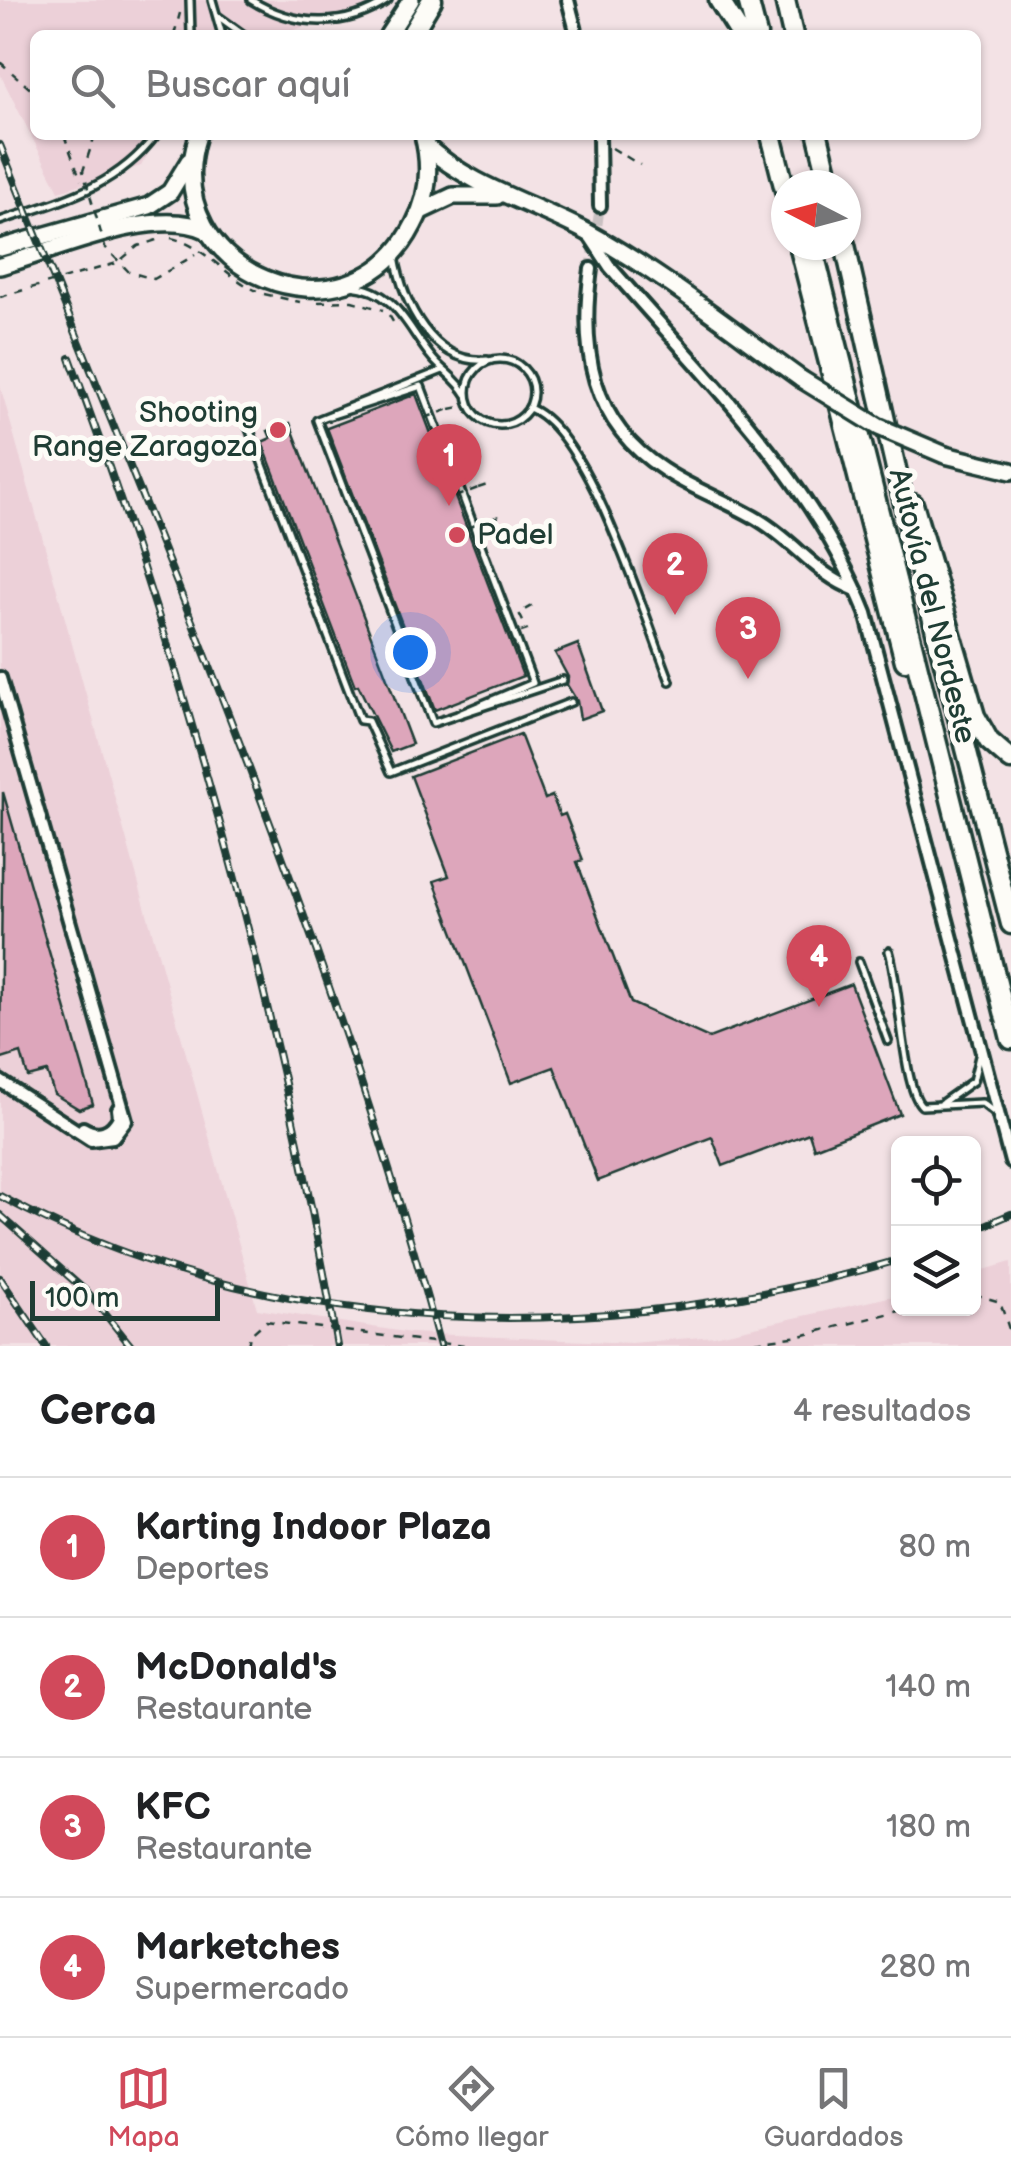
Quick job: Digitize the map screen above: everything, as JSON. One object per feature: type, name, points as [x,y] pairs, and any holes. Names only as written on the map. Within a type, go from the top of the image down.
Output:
[{"type":"highway","points":[[414,30],[432,0]]},
{"type":"highway","points":[[719,0],[737,30]]},
{"type":"highway","points":[[748,0],[756,30]]},
{"type":"highway","points":[[785,0],[792,30]]},
{"type":"highway","points":[[772,140],[780,170]]},
{"type":"highway","points":[[783,140],[792,170]]},
{"type":"highway","points":[[819,140],[826,170]]},
{"type":"highway","points":[[803,260],[904,660],[948,783]]},
{"type":"highway","name":"Autovía del Nordeste","points":[[816,260],[1011,1038]]},
{"type":"highway","name":"Autovía del Nordeste","points":[[849,260],[1011,924]]},
{"type":"highway","points":[[901,477],[923,526],[975,716],[989,741],[1011,760]]},
{"type":"main road","points":[[391,30],[411,0]]},
{"type":"main road","points":[[2,247],[160,200],[178,184],[196,140]]},
{"type":"main road","points":[[192,152],[192,192],[206,230],[229,258],[258,278],[292,288],[328,287],[364,275],[394,252],[421,211],[428,168],[425,140]]},
{"type":"main road","points":[[425,140],[458,171],[588,233],[860,418],[945,455],[1011,471]]},
{"type":"main road","points":[[421,211],[453,196],[504,196]]},
{"type":"main road","points":[[2,266],[156,222],[182,222],[206,230]]},
{"type":"street","points":[[568,0],[576,30]]},
{"type":"street","points":[[600,140],[600,206]]},
{"type":"street","points":[[588,233],[610,267],[801,490],[832,539],[856,590],[1011,1162]]},
{"type":"street","points":[[591,268],[584,331],[590,366],[617,423],[641,453],[674,476],[760,520],[801,550],[828,580],[856,590]]},
{"type":"street","points":[[0,678],[126,1120],[113,1137],[91,1140],[0,1081]]},
{"type":"street","points":[[0,700],[119,1117],[109,1130],[90,1132],[0,1073]]},
{"type":"lane","points":[[190,0],[191,30]]},
{"type":"lane","points":[[212,0],[221,30]]},
{"type":"lane","points":[[252,0],[285,17],[314,22],[357,16],[388,0]]},
{"type":"lane","points":[[219,17],[237,30]]},
{"type":"lane","points":[[0,221],[84,192],[130,166],[152,140]]},
{"type":"lane","points":[[328,287],[368,288],[390,300],[466,395],[469,406],[493,424],[514,422],[528,408],[533,391],[527,373],[511,360],[459,359],[445,352],[406,297],[394,252]]},
{"type":"lane","points":[[466,395],[472,373],[490,360]]},
{"type":"lane","points":[[443,370],[317,420],[433,723],[563,680]]},
{"type":"lane","points":[[326,416],[421,386],[533,683],[458,715]]},
{"type":"lane","points":[[528,408],[554,423],[598,496],[670,681]]},
{"type":"lane","points":[[247,423],[360,720],[368,721],[391,772],[571,702]]},
{"type":"lane","points":[[889,951],[901,998],[907,1079],[916,1101],[922,1106],[982,1103],[1002,1126]]},
{"type":"lane","points":[[860,962],[888,1041]]},
{"type":"lane","points":[[938,1105],[972,1082],[979,1062],[976,1038]]},
{"type":"path","points":[[175,30],[181,8]]},
{"type":"path","points":[[0,62],[30,89]]},
{"type":"path","points":[[66,140],[84,192]]},
{"type":"path","points":[[92,140],[83,171],[105,247],[129,272],[154,279],[200,252]]},
{"type":"path","points":[[600,140],[640,166]]},
{"type":"path","points":[[0,297],[117,263],[138,246],[157,239],[176,239],[200,252],[226,276],[266,295],[294,302],[352,300],[377,306],[396,327]]},
{"type":"path","points":[[425,418],[469,406]]},
{"type":"path","points":[[458,449],[452,433],[461,430],[469,456]]},
{"type":"path","points":[[443,465],[480,454]]},
{"type":"path","points":[[455,497],[490,484]]},
{"type":"path","points":[[466,528],[502,515]]},
{"type":"path","points":[[527,630],[520,613],[535,604]]},
{"type":"path","points":[[981,1296],[1000,1302],[1011,1334]]},
{"type":"path","points":[[723,1346],[800,1336],[891,1313]]},
{"type":"path","points":[[248,1346],[250,1335],[266,1321],[464,1346]]},
{"type":"shaded area","points":[[0,0],[377,0],[368,9],[294,30],[30,30],[30,133],[0,74]]},
{"type":"shaded area","points":[[33,140],[156,140],[141,166],[59,191]]},
{"type":"shaded area","points":[[0,385],[257,1309],[411,1333],[631,1343],[714,1336],[891,1297],[891,1316],[981,1316],[981,1271],[1011,1262],[1011,1346],[0,1346]]},
{"type":"building","points":[[416,394],[523,676],[435,710],[327,428]]},
{"type":"building","points":[[290,423],[412,744],[391,752],[358,685],[355,686],[262,442],[271,438],[268,431]]},
{"type":"building","points":[[578,644],[602,711],[580,719],[577,701],[567,685],[568,677],[555,653]]},
{"type":"building","points":[[520,734],[545,799],[552,796],[560,816],[565,814],[583,860],[577,862],[631,1003],[709,1038],[851,984],[900,1114],[814,1148],[809,1133],[723,1166],[712,1137],[598,1181],[554,1067],[511,1083],[434,881],[449,876],[411,776]]},
{"type":"building","points":[[3,792],[93,1104],[79,1109],[54,1094],[47,1072],[28,1077],[21,1053],[2,1059],[0,1053]]},
{"type":"tunnel","points":[[591,269],[600,206]]},
{"type":"railway","points":[[0,145],[180,590],[294,889],[396,1192],[440,1346]]},
{"type":"railway","points":[[70,358],[153,600],[226,846],[287,1094],[337,1346]]},
{"type":"railway","points":[[0,1196],[105,1245],[215,1281],[327,1304],[442,1316],[557,1317],[673,1307],[787,1288],[891,1262]]},
{"type":"railway","points":[[981,1227],[1011,1214]]},
{"type":"railway","points":[[0,1215],[90,1295],[131,1346]]},
{"type":"railway","points":[[0,1278],[46,1346]]},
{"type":"place","name":"Shooting Range Zaragoza","points":[[278,430]]},
{"type":"place","name":"Karting Indoor Plaza","points":[[449,506]]},
{"type":"place","name":"Padel","points":[[457,535]]},
{"type":"place","name":"McDonald's","points":[[675,615]]},
{"type":"place","name":"KFC","points":[[748,679]]},
{"type":"place","name":"Marketches","points":[[819,1007]]}]
